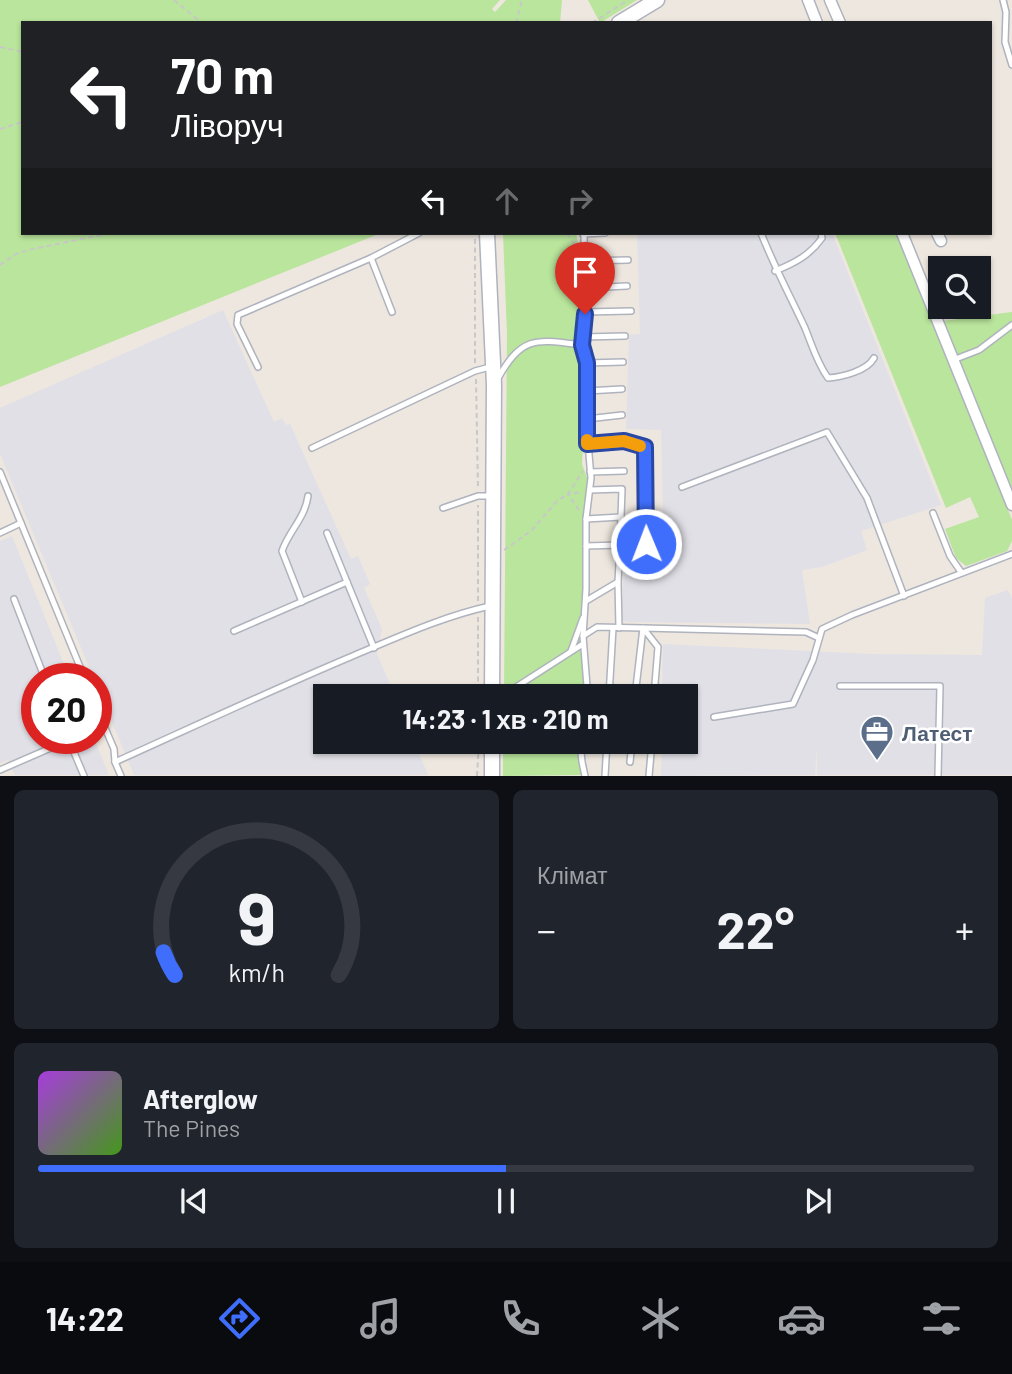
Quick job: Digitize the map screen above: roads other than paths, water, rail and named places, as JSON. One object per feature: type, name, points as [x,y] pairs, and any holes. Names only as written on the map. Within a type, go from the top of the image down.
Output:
[{"type":"street","points":[[622,21],[657,0]]},
{"type":"street","points":[[808,0],[816,21]]},
{"type":"street","points":[[830,0],[839,21]]},
{"type":"street","points":[[486,235],[494,385],[486,496],[493,559],[492,684]]},
{"type":"street","points":[[903,235],[1012,505]]},
{"type":"street","points":[[492,754],[492,775]]},
{"type":"lane","points":[[1003,0],[1009,19],[1005,42],[1012,65]]},
{"type":"lane","points":[[258,367],[237,324],[238,315],[371,258],[415,235]]},
{"type":"lane","points":[[583,235],[586,261],[582,345],[587,363],[587,444],[590,472],[583,640],[587,684]]},
{"type":"lane","points":[[762,235],[775,271],[828,378],[839,377],[870,364],[874,358]]},
{"type":"lane","points":[[775,271],[793,264],[813,251],[821,235]]},
{"type":"lane","points":[[371,258],[392,312]]},
{"type":"lane","points":[[586,261],[628,260]]},
{"type":"lane","points":[[585,288],[628,286]]},
{"type":"lane","points":[[585,312],[631,311]]},
{"type":"lane","points":[[953,360],[979,350],[1012,325]]},
{"type":"lane","points":[[583,337],[625,336]]},
{"type":"lane","points":[[494,385],[506,363],[518,350],[535,341],[582,345]]},
{"type":"lane","points":[[587,363],[622,362]]},
{"type":"lane","points":[[312,448],[475,370],[493,367]]},
{"type":"lane","points":[[587,391],[622,389]]},
{"type":"lane","points":[[587,419],[622,415]]},
{"type":"lane","points":[[682,487],[827,432],[867,498],[904,596]]},
{"type":"lane","points":[[587,444],[624,441],[645,447],[646,544],[644,549],[635,552],[624,550],[620,545]]},
{"type":"lane","points":[[590,472],[624,471]]},
{"type":"lane","points":[[0,472],[78,663]]},
{"type":"lane","points":[[590,490],[622,489],[616,628],[610,684]]},
{"type":"lane","points":[[302,602],[282,551],[286,539],[306,511],[308,496]]},
{"type":"lane","points":[[443,508],[486,496]]},
{"type":"lane","points":[[933,513],[950,556],[961,572]]},
{"type":"lane","points":[[586,519],[621,517]]},
{"type":"lane","points":[[0,533],[21,523]]},
{"type":"lane","points":[[327,533],[374,648]]},
{"type":"lane","points":[[586,545],[620,545]]},
{"type":"lane","points":[[714,717],[793,704],[813,660],[822,629],[1012,554]]},
{"type":"lane","points":[[234,631],[347,582]]},
{"type":"lane","points":[[586,601],[618,582]]},
{"type":"lane","points":[[14,599],[39,663]]},
{"type":"lane","points":[[115,762],[286,684],[478,609],[494,606]]},
{"type":"lane","points":[[571,651],[585,611]]},
{"type":"lane","points":[[519,684],[571,651],[597,627],[806,632],[820,638]]},
{"type":"lane","points":[[636,684],[643,628]]},
{"type":"lane","points":[[643,628],[658,647],[655,684]]},
{"type":"lane","points":[[841,686],[940,686],[938,775]]},
{"type":"lane","points":[[112,744],[121,775]]},
{"type":"lane","points":[[0,770],[36,754]]},
{"type":"lane","points":[[75,754],[84,775]]},
{"type":"lane","points":[[581,754],[585,775]]},
{"type":"lane","points":[[605,775],[606,754]]},
{"type":"lane","points":[[630,762],[631,754]]},
{"type":"lane","points":[[649,775],[651,754]]},
{"type":"place","name":"Латест","points":[[877,762]]}]
